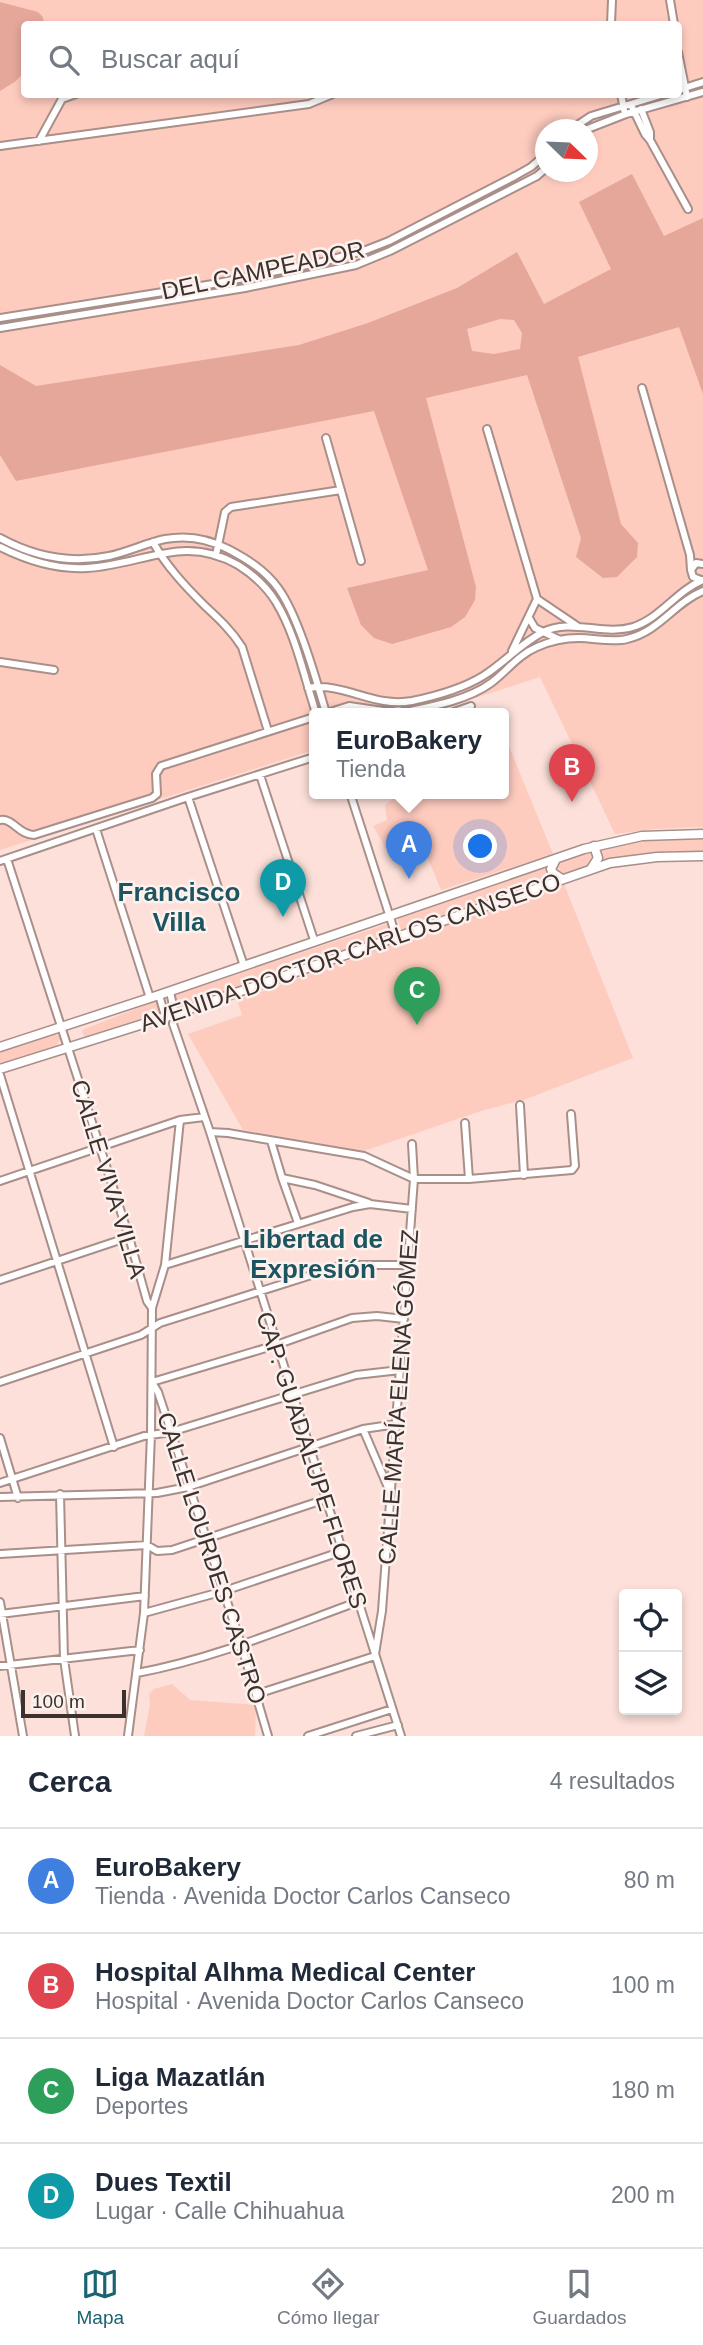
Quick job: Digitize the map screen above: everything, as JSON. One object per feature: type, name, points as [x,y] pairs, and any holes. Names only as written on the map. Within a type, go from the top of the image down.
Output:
[{"type":"main road","name":"AVENIDA DOCTOR CARLOS CANSECO","points":[[0,1047],[170,992],[314,940],[594,846],[642,836],[703,834]]},
{"type":"main road","points":[[591,869],[598,858],[594,846]]},
{"type":"main road","name":"AVENIDA DOCTOR CARLOS CANSECO","points":[[0,1069],[175,1014],[591,869],[625,860],[703,856]]},
{"type":"main road","points":[[556,859],[551,869],[562,879]]},
{"type":"street","points":[[611,21],[612,0]]},
{"type":"street","points":[[670,0],[674,21]]},
{"type":"street","points":[[687,97],[682,89],[703,82]]},
{"type":"street","points":[[682,98],[703,92]]},
{"type":"street","points":[[39,141],[65,98]]},
{"type":"street","points":[[0,146],[296,106],[323,98]]},
{"type":"street","points":[[622,98],[626,114]]},
{"type":"street","points":[[598,125],[655,98]]},
{"type":"street","points":[[586,119],[623,107],[682,98]]},
{"type":"street","points":[[636,107],[650,132],[650,140],[688,209]]},
{"type":"street","name":"DEL CAMPEADOR","points":[[3,317],[213,284],[322,262],[366,250],[389,242],[535,163]]},
{"type":"street","name":"DEL CAMPEADOR","points":[[3,327],[288,280],[378,257],[535,177]]},
{"type":"street","points":[[213,284],[214,293]]},
{"type":"street","points":[[109,300],[110,310]]},
{"type":"street","points":[[3,317],[3,327]]},
{"type":"street","points":[[642,388],[690,555],[690,571],[693,578],[702,579]]},
{"type":"street","points":[[487,429],[537,599],[579,627]]},
{"type":"street","points":[[326,438],[361,561]]},
{"type":"street","points":[[216,555],[225,512],[231,507],[341,490]]},
{"type":"street","points":[[0,538],[27,555],[82,559],[110,556],[153,542],[184,538],[219,545],[255,565],[279,589],[290,610],[325,708]]},
{"type":"street","points":[[153,542],[189,590],[236,636],[242,647],[268,731]]},
{"type":"street","points":[[0,547],[53,566],[86,568],[108,566],[159,553],[190,550],[216,555],[248,572],[271,594],[289,631],[313,708]]},
{"type":"street","points":[[690,555],[702,563]]},
{"type":"street","points":[[681,592],[694,564],[702,563]]},
{"type":"street","points":[[308,688],[329,686],[376,701],[421,699],[483,676],[511,653],[554,628],[600,630],[631,627],[656,615],[681,592],[702,579]]},
{"type":"street","points":[[425,708],[480,690],[520,656],[539,646],[576,638],[619,640],[653,628],[701,592],[702,579]]},
{"type":"street","points":[[511,653],[537,599]]},
{"type":"street","points":[[554,628],[556,612]]},
{"type":"street","points":[[529,616],[531,625],[560,640]]},
{"type":"street","points":[[539,646],[546,634]]},
{"type":"street","points":[[0,662],[54,670]]},
{"type":"street","points":[[356,695],[356,706]]},
{"type":"street","points":[[465,708],[471,706]]},
{"type":"street","points":[[347,708],[365,708]]},
{"type":"street","points":[[0,820],[8,820],[22,832],[34,835],[152,798],[157,794],[156,774],[161,766],[309,717]]},
{"type":"street","points":[[61,1028],[4,860],[309,759]]},
{"type":"street","points":[[260,775],[314,940]]},
{"type":"street","points":[[188,797],[244,966]]},
{"type":"street","points":[[352,799],[396,936]]},
{"type":"street","points":[[96,829],[155,997],[164,1017],[173,1024]]},
{"type":"street","points":[[170,992],[175,1014]]},
{"type":"street","name":"CAP. GUADALUPE FLORES","points":[[175,1014],[173,1024],[210,1132],[401,1736]]},
{"type":"street","name":"CALLE VIVA VILLA","points":[[61,1028],[147,1301],[152,1308]]},
{"type":"street","points":[[0,1075],[114,1447]]},
{"type":"street","points":[[520,1105],[524,1175]]},
{"type":"street","points":[[210,1132],[364,1156],[414,1179],[469,1179],[574,1169],[571,1114]]},
{"type":"street","points":[[0,1181],[180,1120],[204,1117]]},
{"type":"street","points":[[128,1736],[145,1596],[152,1308],[165,1265],[180,1120]]},
{"type":"street","points":[[465,1123],[469,1179]]},
{"type":"street","points":[[271,1141],[298,1223]]},
{"type":"street","name":"CALLE MARÍA ELENA GÓMEZ","points":[[375,1656],[382,1611],[397,1424],[414,1179],[412,1144]]},
{"type":"street","points":[[282,1178],[356,1197],[370,1204],[412,1209]]},
{"type":"street","points":[[165,1265],[298,1223],[370,1204]]},
{"type":"street","points":[[0,1280],[129,1237]]},
{"type":"street","points":[[0,1382],[141,1335],[160,1323],[342,1265],[408,1265]]},
{"type":"street","points":[[152,1382],[363,1316],[404,1319]]},
{"type":"street","points":[[0,1483],[151,1434],[171,1433],[356,1375],[400,1370]]},
{"type":"street","name":"CALLE LOURDES CASTRO","points":[[152,1382],[158,1392],[241,1644],[268,1736]]},
{"type":"street","points":[[0,1497],[157,1493],[188,1487],[363,1430],[397,1424]]},
{"type":"street","points":[[363,1430],[391,1496]]},
{"type":"street","points":[[0,1438],[18,1498]]},
{"type":"street","points":[[60,1494],[64,1659],[75,1736]]},
{"type":"street","points":[[0,1554],[147,1545],[157,1551],[172,1550],[326,1499]]},
{"type":"street","points":[[144,1613],[223,1591],[343,1551]]},
{"type":"street","points":[[1,1614],[145,1596]]},
{"type":"street","points":[[0,1602],[23,1736]]},
{"type":"street","points":[[137,1673],[241,1644],[357,1602]]},
{"type":"street","points":[[0,1666],[140,1650]]},
{"type":"street","points":[[257,1694],[375,1656]]},
{"type":"street","points":[[308,1736],[392,1709]]},
{"type":"street","points":[[356,1736],[398,1725]]},
{"type":"shaded area","points":[[0,0],[703,0],[703,827],[615,834],[540,677],[444,708],[309,708],[309,752],[0,850]]},
{"type":"shaded area","points":[[0,2],[38,12],[44,21],[21,21],[21,75],[0,91]]},
{"type":"shaded area","points":[[632,174],[664,236],[703,218],[703,394],[679,327],[578,357],[621,524],[638,543],[637,557],[617,577],[603,578],[576,557],[581,538],[527,375],[426,398],[476,587],[475,600],[465,617],[451,627],[392,644],[374,638],[361,625],[347,588],[428,570],[374,411],[16,481],[0,455],[0,365],[36,386],[299,345],[368,323],[457,288],[517,252],[544,304],[611,269],[579,202]],"holes":[[[500,319],[514,320],[522,333],[520,349],[494,354],[472,351],[467,329]]]},
{"type":"shaded area","points":[[509,746],[553,854],[441,890],[421,842],[387,850],[373,826],[387,820],[385,805],[392,799],[509,799]]},
{"type":"shaded area","points":[[703,839],[703,853],[645,855],[588,866],[402,933],[398,919],[547,863],[608,846]]},
{"type":"shaded area","points":[[564,884],[633,1058],[526,1099],[481,1111],[364,1151],[243,1130],[188,1034],[242,1015],[237,1000]]},
{"type":"shaded area","points":[[390,923],[390,933],[376,940],[176,1011],[175,995]]},
{"type":"shaded area","points":[[159,1000],[162,1015],[87,1042],[82,1031],[84,1029]]},
{"type":"shaded area","points":[[59,1035],[61,1039],[56,1046],[0,1067],[0,1051]]},
{"type":"shaded area","points":[[172,1684],[190,1700],[256,1705],[255,1736],[144,1736],[150,1704],[149,1694],[154,1689]]},
{"type":"place","name":"Hospital Alhma Medical Center","points":[[572,802]]},
{"type":"place","name":"EuroBakery","points":[[409,879]]},
{"type":"place","name":"Dues Textil","points":[[283,917]]},
{"type":"place","name":"Liga Mazatlán","points":[[417,1025]]},
{"type":"district","name":"Francisco Villa","points":[[179,907]]},
{"type":"district","name":"Libertad de Expresión","points":[[313,1254]]}]
